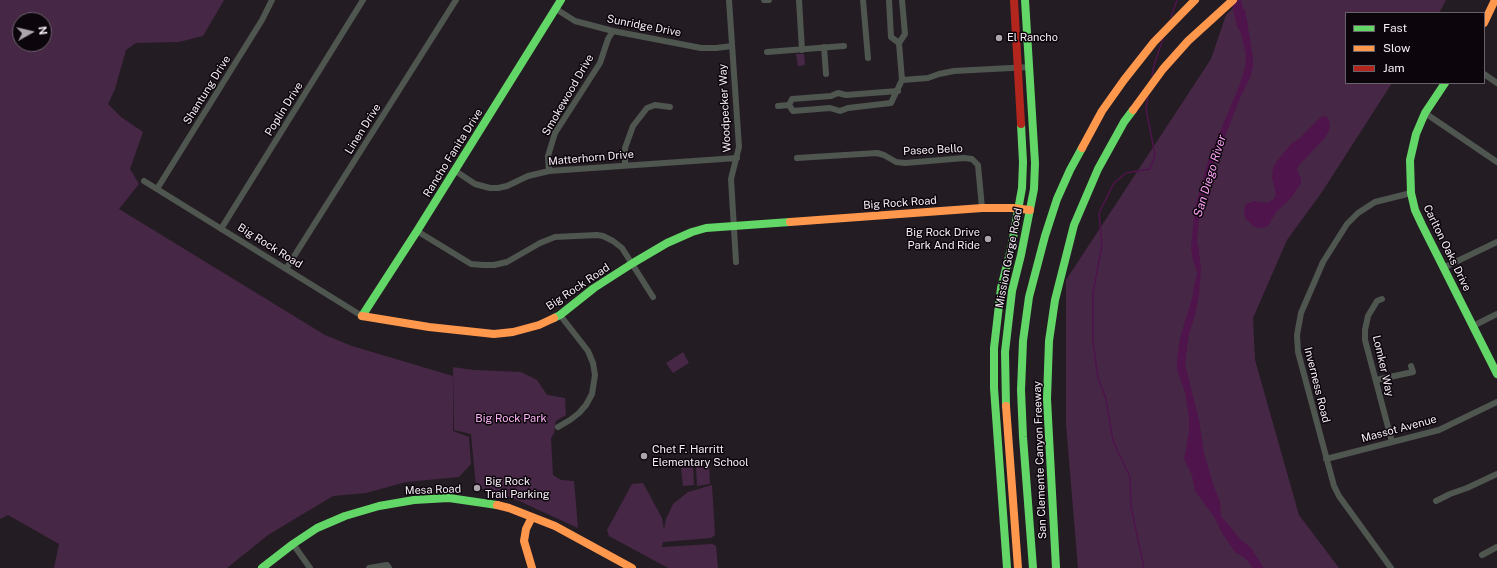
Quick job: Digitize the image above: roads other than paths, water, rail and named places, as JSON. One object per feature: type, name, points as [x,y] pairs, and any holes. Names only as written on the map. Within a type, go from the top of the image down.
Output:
[{"type":"main road","name":"Rancho Fanita Drive","points":[[362,316],[417,231],[561,0]]},
{"type":"main road","name":"Mission Gorge Road","points":[[1007,568],[994,388],[994,348],[1001,288],[1011,249],[1022,188],[1023,162],[1014,0]]},
{"type":"main road","points":[[1019,0],[1022,22],[1027,23]]},
{"type":"main road","name":"Mission Gorge Road","points":[[1018,568],[1006,395],[1005,352],[1012,291],[1034,189],[1035,163],[1025,0]]},
{"type":"main road","name":"San Clemente Canyon Freeway","points":[[1033,568],[1021,390],[1023,341],[1029,297],[1045,236],[1067,176],[1102,111],[1154,42],[1195,0]]},
{"type":"main road","name":"San Clemente Canyon Freeway","points":[[1056,568],[1047,399],[1049,341],[1054,300],[1066,250],[1074,225],[1098,169],[1124,122],[1163,69],[1188,41],[1233,0]]},
{"type":"main road","points":[[1485,21],[1495,0]]},
{"type":"main road","name":"Carlton Oaks Drive","points":[[1444,84],[1425,113],[1416,134],[1411,152],[1411,193],[1418,218],[1497,374]]},
{"type":"main road","name":"Big Rock Road","points":[[362,316],[429,327],[494,334],[513,332],[529,328],[560,314],[594,288],[633,263],[667,243],[692,232],[733,225],[982,208],[1030,210]]},
{"type":"main road","name":"Mesa Road","points":[[262,568],[317,528],[345,516],[379,506],[414,500],[448,498],[509,508],[555,526],[632,568]]},
{"type":"main road","points":[[532,517],[526,529],[524,541],[532,568]]},
{"type":"street","name":"Shantung Drive","points":[[157,189],[262,20],[272,0]]},
{"type":"street","name":"Poplin Drive","points":[[221,228],[363,0]]},
{"type":"street","name":"Linen Drive","points":[[286,270],[456,0]]},
{"type":"street","name":"Woodpecker Way","points":[[729,0],[739,147],[731,179],[736,262]]},
{"type":"street","points":[[764,0],[769,0]]},
{"type":"street","points":[[798,0],[802,50]]},
{"type":"street","points":[[863,0],[868,58]]},
{"type":"street","points":[[889,0],[891,36],[899,43]]},
{"type":"street","points":[[789,105],[792,111],[832,109],[840,111],[848,108],[891,103],[902,80],[899,43],[905,34],[902,0]]},
{"type":"street","name":"Sunridge Drive","points":[[556,9],[575,21],[613,31],[701,48],[732,46]]},
{"type":"street","name":"Smokewood Drive","points":[[549,171],[548,156],[555,133],[600,63],[608,39],[613,31]]},
{"type":"street","points":[[767,52],[844,46]]},
{"type":"street","points":[[824,47],[826,74]]},
{"type":"street","points":[[902,80],[928,78],[954,70],[1030,67]]},
{"type":"street","points":[[1485,75],[1497,83]]},
{"type":"street","points":[[789,105],[792,99],[831,96],[838,93],[846,95],[897,93]]},
{"type":"street","points":[[831,96],[830,103],[832,109]]},
{"type":"street","points":[[625,166],[625,148],[633,126],[647,108],[655,105],[670,107]]},
{"type":"street","points":[[778,106],[789,105]]},
{"type":"street","points":[[1425,113],[1497,162]]},
{"type":"street","name":"Paseo Bello","points":[[797,158],[877,153],[896,162],[905,163],[964,158],[972,159],[978,165],[982,208]]},
{"type":"street","name":"Matterhorn Drive","points":[[454,170],[475,184],[490,188],[507,186],[528,176],[549,171],[737,158]]},
{"type":"street","name":"Big Rock Road","points":[[144,181],[362,316]]},
{"type":"street","name":"Inverness Road","points":[[1391,568],[1336,491],[1326,459],[1298,352],[1297,335],[1301,313],[1323,262],[1352,218],[1375,202],[1411,193]]},
{"type":"street","points":[[417,231],[471,264],[477,265],[494,265],[507,262],[540,243],[555,237],[597,235],[608,238],[618,244],[633,263],[653,297]]},
{"type":"street","points":[[1443,268],[1497,242]]},
{"type":"street","name":"Lomker Way","points":[[1382,299],[1377,301],[1368,316],[1366,344],[1392,442]]},
{"type":"street","points":[[558,427],[580,413],[586,405],[594,388],[595,375],[593,363],[588,351],[560,314]]},
{"type":"street","points":[[1473,326],[1497,314]]},
{"type":"street","points":[[1376,380],[1412,372],[1411,366]]},
{"type":"street","name":"Massot Avenue","points":[[1326,459],[1439,430],[1497,402]]},
{"type":"street","points":[[1436,501],[1497,474]]},
{"type":"street","points":[[293,544],[310,568]]},
{"type":"street","points":[[1482,555],[1497,547]]},
{"type":"street","points":[[369,568],[388,565],[389,568]]},
{"type":"water","points":[[1245,9],[1253,57],[1253,67],[1250,78],[1218,150],[1203,201],[1199,220],[1197,242],[1201,270],[1199,295],[1189,334],[1185,364],[1199,420],[1204,453],[1220,502],[1221,516],[1241,540],[1251,548],[1264,568],[1253,568],[1245,558],[1235,552],[1223,535],[1214,517],[1195,491],[1192,475],[1184,459],[1189,432],[1189,418],[1185,392],[1177,370],[1180,338],[1193,295],[1197,274],[1191,248],[1195,207],[1209,158],[1240,84],[1245,68],[1246,56],[1237,15]]},
{"type":"water","points":[[1322,116],[1327,117],[1329,121],[1330,126],[1328,133],[1299,165],[1297,170],[1301,179],[1301,184],[1292,197],[1276,212],[1268,226],[1263,228],[1254,227],[1245,218],[1244,209],[1246,204],[1254,201],[1267,203],[1274,199],[1276,195],[1272,177],[1273,168],[1277,161],[1291,144],[1300,138]]},
{"type":"waterway","points":[[1171,17],[1177,0]]},
{"type":"waterway","name":"San Diego River","points":[[1236,0],[1242,26]]},
{"type":"waterway","points":[[1152,76],[1154,65],[1163,39]]},
{"type":"waterway","points":[[1144,568],[1131,507],[1130,477],[1113,441],[1106,399],[1098,378],[1093,342],[1093,293],[1102,245],[1099,213],[1114,183],[1126,173],[1150,169],[1155,155],[1146,109],[1148,97]]},
{"type":"place","name":"El Rancho","points":[[999,38]]},
{"type":"place","name":"Big Rock Drive Park And Ride","points":[[988,239]]},
{"type":"place","name":"Chet F. Harritt Elementary School","points":[[644,456]]},
{"type":"place","name":"Big Rock Trail Parking","points":[[477,488]]},
{"type":"park label","name":"Big Rock Park","points":[[511,419]]}]
